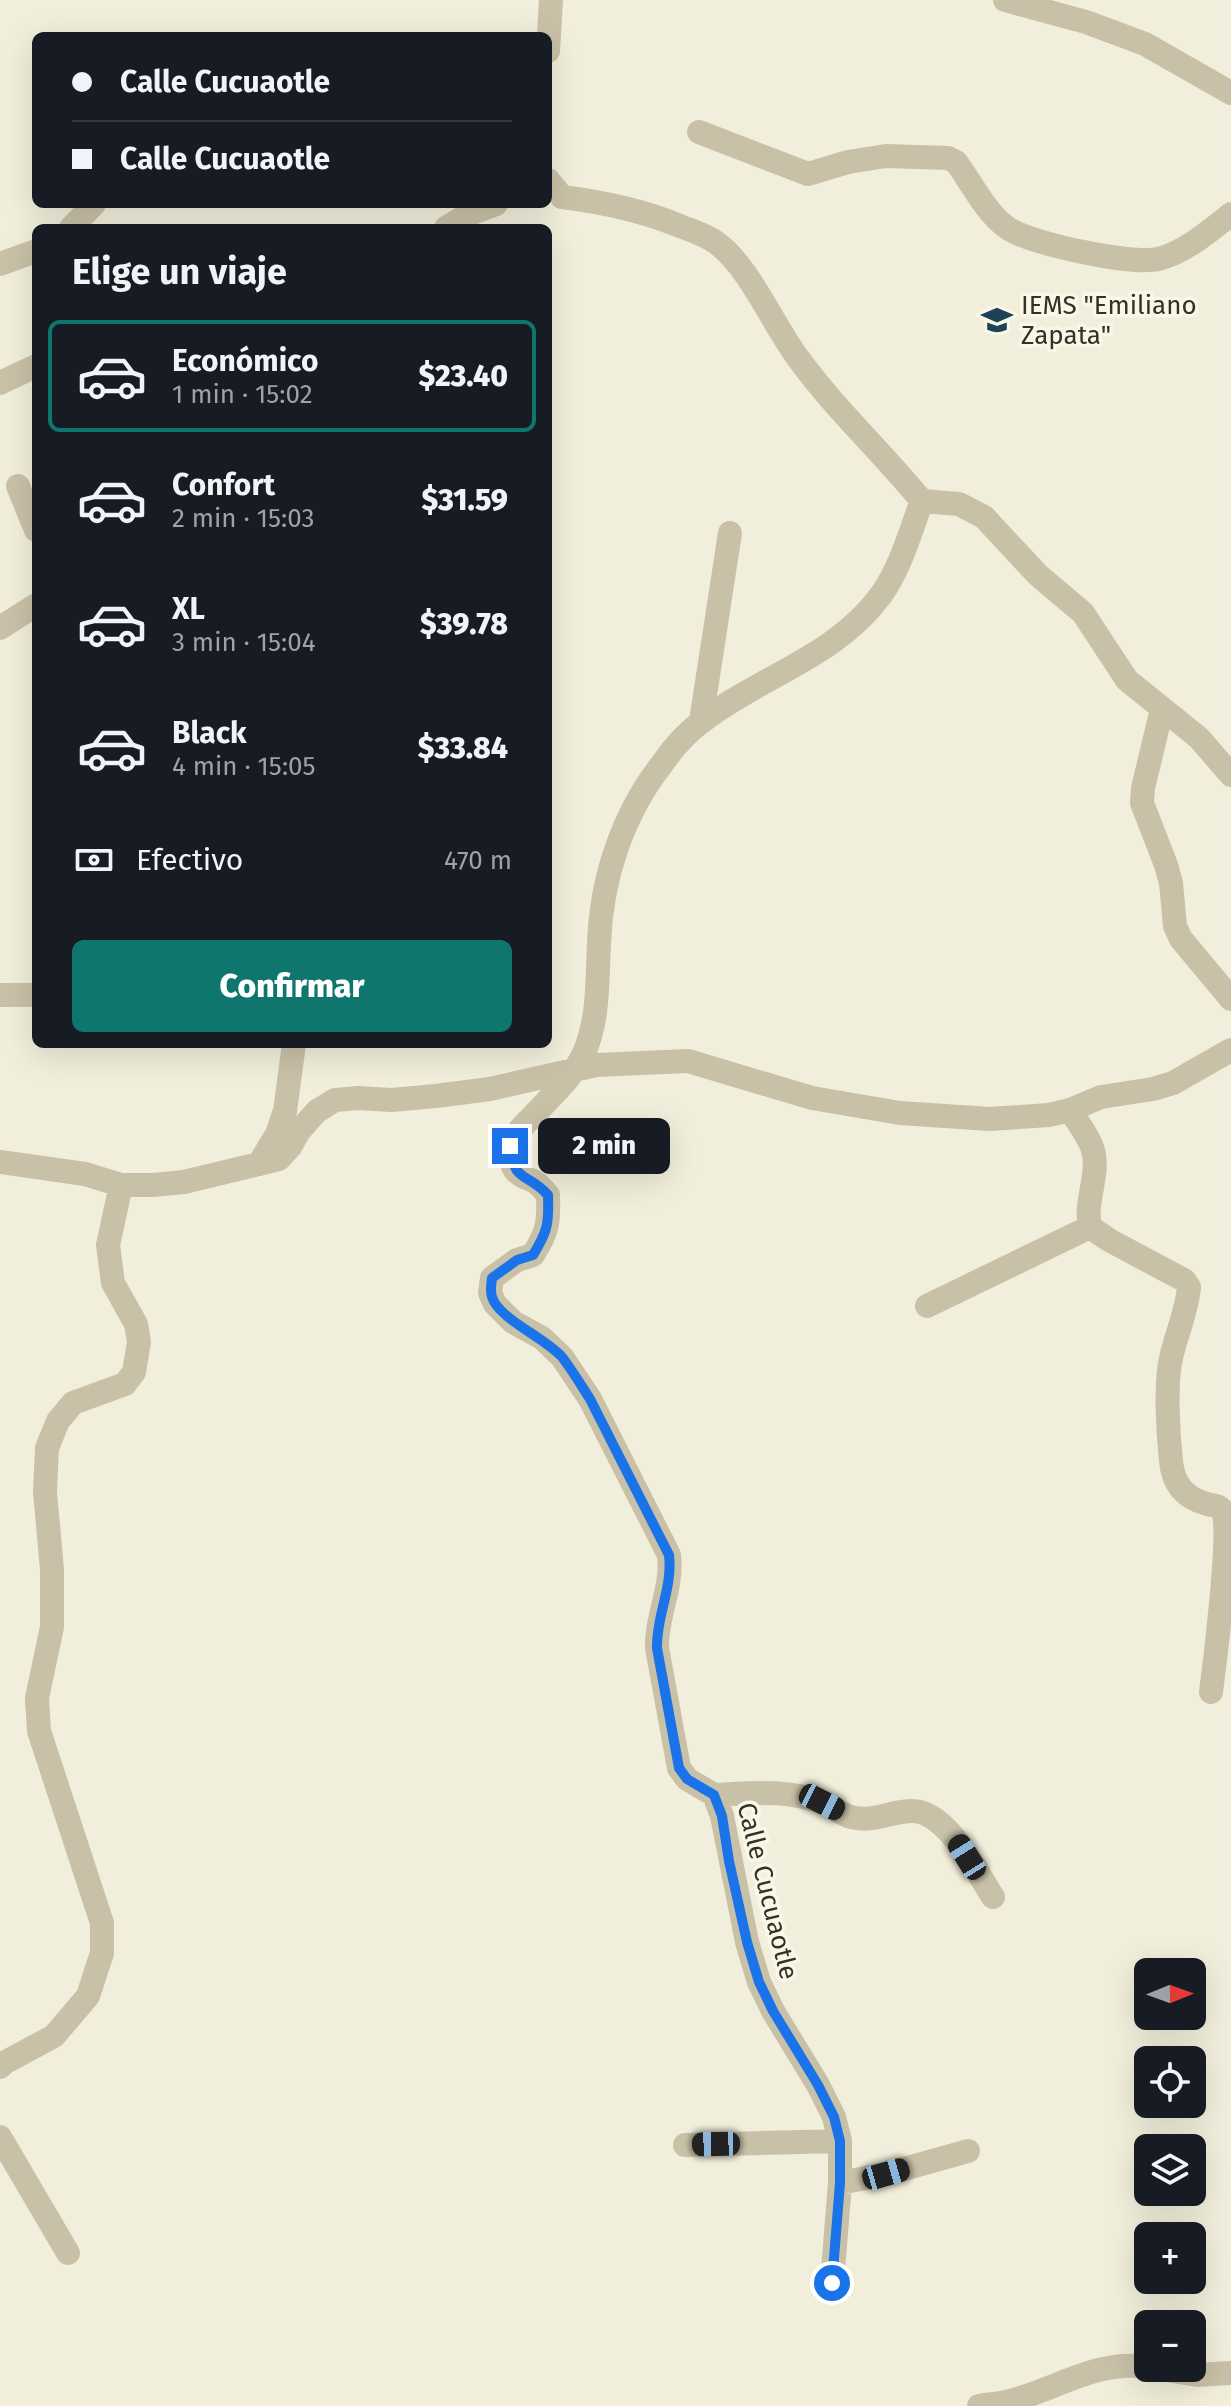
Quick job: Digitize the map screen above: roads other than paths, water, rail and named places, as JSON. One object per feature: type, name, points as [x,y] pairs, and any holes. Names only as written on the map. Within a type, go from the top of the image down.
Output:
[{"type":"street","points":[[551,0],[551,32]]},
{"type":"street","points":[[1005,0],[1086,22],[1145,44],[1231,93]]},
{"type":"street","points":[[699,132],[808,174],[848,162],[886,156],[948,158],[956,162],[989,209],[1009,229],[1086,253],[1132,260],[1158,259],[1231,214]]},
{"type":"street","points":[[553,192],[640,211],[718,243],[745,276],[797,358],[922,501],[959,504],[984,517],[1038,575],[1083,613],[1127,680],[1199,738],[1231,775]]},
{"type":"street","points":[[75,224],[90,208]]},
{"type":"street","points":[[452,224],[485,208]]},
{"type":"street","points":[[0,264],[32,252]]},
{"type":"street","points":[[0,383],[32,368]]},
{"type":"street","points":[[18,486],[32,520]]},
{"type":"street","points":[[574,1071],[585,1051],[598,1006],[599,943],[610,866],[637,804],[661,764],[701,721],[812,656],[855,624],[881,594],[902,554],[922,501]]},
{"type":"street","points":[[701,721],[730,533]]},
{"type":"street","points":[[0,628],[32,608]]},
{"type":"street","points":[[1162,709],[1142,803],[1171,883],[1175,926],[1181,939],[1231,999]]},
{"type":"street","points":[[0,995],[32,995]]},
{"type":"street","points":[[259,1164],[277,1134],[285,1111],[293,1048]]},
{"type":"street","points":[[0,1162],[85,1174],[121,1185],[184,1182],[279,1159],[317,1111],[335,1100],[436,1096],[490,1089],[596,1065],[688,1061],[812,1098],[900,1113],[990,1119],[1029,1118],[1070,1110],[1101,1097],[1173,1083],[1231,1050]]},
{"type":"street","name":"Calle Cucuaotle","points":[[574,1071],[519,1131],[510,1146],[512,1165],[518,1174],[537,1183],[548,1195],[549,1218],[545,1236],[533,1255],[517,1260],[492,1278],[490,1293],[495,1304],[513,1322],[542,1338],[562,1357],[590,1399],[669,1555],[670,1583],[657,1631],[657,1648],[679,1768],[687,1779],[714,1795],[722,1816],[747,1942],[759,1982],[818,2085],[834,2117],[840,2141],[832,2283]]},
{"type":"street","points":[[1070,1110],[1093,1150],[1094,1166],[1087,1216],[1090,1227],[1184,1280],[1189,1287],[1168,1380],[1171,1463],[1175,1482],[1183,1492],[1193,1499],[1219,1507],[1225,1513],[1229,1561],[1211,1692]]},
{"type":"street","points":[[0,2067],[54,2036],[88,1996],[102,1953],[102,1923],[39,1731],[37,1698],[52,1627],[52,1570],[45,1492],[47,1448],[58,1421],[73,1403],[125,1384],[134,1372],[139,1342],[136,1324],[113,1283],[108,1245],[121,1185]]},
{"type":"street","points":[[927,1306],[1090,1227]]},
{"type":"street","points":[[714,1795],[785,1793],[822,1802],[851,1817],[876,1819],[913,1811],[923,1814],[954,1836],[993,1897]]},
{"type":"street","points":[[0,2137],[68,2253]]},
{"type":"street","points":[[685,2145],[840,2141]]},
{"type":"street","points":[[840,2183],[886,2174],[968,2151]]},
{"type":"street","points":[[979,2406],[1010,2401],[1074,2377],[1120,2365],[1134,2366]]},
{"type":"street","points":[[1206,2374],[1231,2373]]},
{"type":"place","name":"IEMS \"Emiliano Zapata\"","points":[[997,320]]}]
